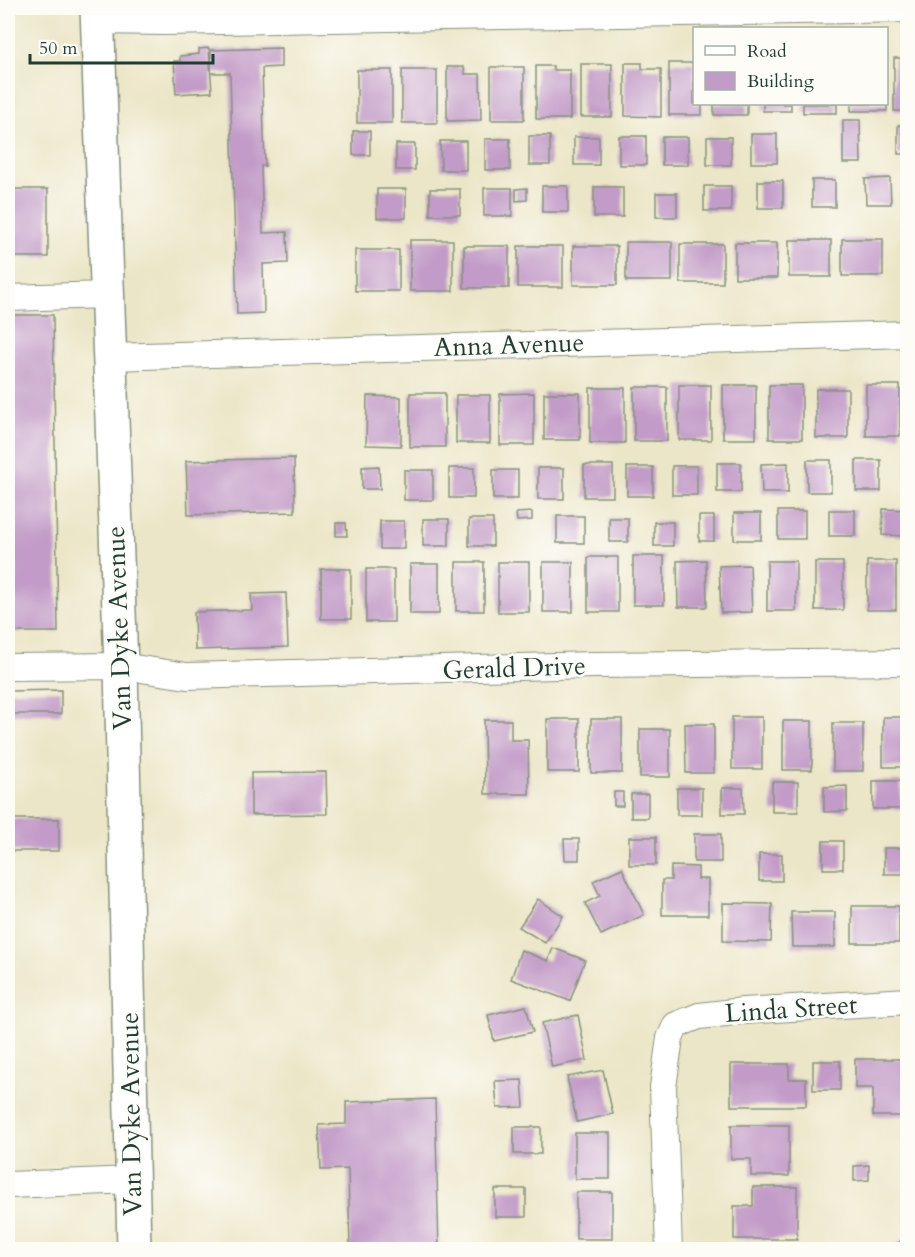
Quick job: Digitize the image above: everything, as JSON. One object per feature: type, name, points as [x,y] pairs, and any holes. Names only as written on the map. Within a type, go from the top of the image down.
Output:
[{"type":"main road","name":"Van Dyke Avenue","points":[[97,14],[121,666],[134,1250]]},
{"type":"street","points":[[97,14],[176,21],[908,9]]},
{"type":"street","points":[[8,298],[107,295]]},
{"type":"street","name":"Anna Avenue","points":[[110,357],[908,334]]},
{"type":"street","name":"Gerald Drive","points":[[8,667],[121,666],[187,676],[594,665],[908,662]]},
{"type":"street","name":"Linda Street","points":[[669,1250],[663,1087],[670,1038],[676,1025],[699,1016],[743,1011],[908,1001]]},
{"type":"street","points":[[8,1185],[133,1180]]},
{"type":"building","points":[[209,48],[212,92],[176,94],[174,61],[180,61],[180,56],[199,54],[199,49]]},
{"type":"building","points":[[281,48],[281,67],[262,68],[265,166],[261,166],[263,233],[287,232],[288,263],[263,264],[264,313],[237,314],[230,73],[211,73],[211,50]]},
{"type":"building","points":[[894,58],[908,58],[908,111],[894,111]]},
{"type":"building","points":[[625,63],[642,63],[642,69],[661,69],[661,117],[625,116]]},
{"type":"building","points":[[669,63],[693,63],[693,105],[702,105],[702,115],[669,115]]},
{"type":"building","points":[[581,64],[612,64],[612,117],[581,117]]},
{"type":"building","points":[[536,66],[553,66],[553,70],[570,70],[570,119],[536,119]]},
{"type":"building","points":[[447,67],[464,67],[465,74],[480,74],[481,120],[447,121]]},
{"type":"building","points":[[491,67],[524,67],[524,120],[491,120]]},
{"type":"building","points":[[357,70],[392,70],[392,123],[357,123]]},
{"type":"building","points":[[402,70],[437,70],[437,123],[402,123]]},
{"type":"building","points":[[714,105],[747,105],[747,115],[714,115]]},
{"type":"building","points":[[763,105],[791,105],[791,111],[763,111]]},
{"type":"building","points":[[803,105],[837,105],[837,113],[803,113]]},
{"type":"building","points":[[851,105],[887,105],[887,111],[851,111]]},
{"type":"building","points":[[843,120],[860,120],[861,163],[843,163]]},
{"type":"building","points":[[898,125],[908,125],[908,154],[898,154]]},
{"type":"building","points":[[353,131],[370,131],[370,155],[353,155]]},
{"type":"building","points":[[751,134],[777,134],[777,163],[751,163]]},
{"type":"building","points":[[529,136],[550,136],[550,165],[529,165]]},
{"type":"building","points":[[619,136],[646,136],[646,165],[619,165]]},
{"type":"building","points":[[574,137],[599,137],[599,165],[574,165]]},
{"type":"building","points":[[662,137],[688,137],[688,165],[662,165]]},
{"type":"building","points":[[707,137],[731,137],[731,165],[707,165]]},
{"type":"building","points":[[485,139],[510,139],[510,170],[485,170]]},
{"type":"building","points":[[440,141],[466,141],[466,170],[441,170]]},
{"type":"building","points":[[396,144],[415,144],[415,170],[396,170]]},
{"type":"building","points":[[890,178],[891,204],[866,204],[865,179]]},
{"type":"building","points":[[812,180],[835,180],[835,207],[812,207]]},
{"type":"building","points":[[758,181],[783,181],[783,208],[758,208]]},
{"type":"building","points":[[542,186],[568,186],[568,212],[542,212]]},
{"type":"building","points":[[704,186],[731,186],[731,211],[704,211]]},
{"type":"building","points":[[594,187],[623,187],[623,217],[594,217]]},
{"type":"building","points":[[484,188],[512,188],[512,216],[484,216]]},
{"type":"building","points":[[527,188],[527,200],[516,201],[516,189]]},
{"type":"building","points":[[8,189],[48,189],[48,257],[8,257]]},
{"type":"building","points":[[377,189],[406,189],[406,218],[377,218]]},
{"type":"building","points":[[430,189],[460,189],[460,215],[430,215]]},
{"type":"building","points":[[656,193],[677,193],[677,217],[656,217]]},
{"type":"building","points":[[903,236],[908,236],[908,276],[903,276]]},
{"type":"building","points":[[842,239],[883,239],[883,276],[842,276]]},
{"type":"building","points":[[410,240],[453,240],[453,291],[410,291]]},
{"type":"building","points":[[789,240],[831,240],[831,277],[789,277]]},
{"type":"building","points":[[626,242],[672,242],[672,281],[626,281]]},
{"type":"building","points":[[735,243],[777,243],[777,278],[735,278]]},
{"type":"building","points":[[680,244],[723,244],[723,283],[680,283]]},
{"type":"building","points":[[464,246],[509,246],[509,288],[464,288]]},
{"type":"building","points":[[518,246],[563,246],[563,287],[518,287]]},
{"type":"building","points":[[573,246],[617,246],[617,285],[573,285]]},
{"type":"building","points":[[355,250],[399,250],[399,291],[355,291]]},
{"type":"building","points":[[8,315],[53,315],[58,632],[8,632]]},
{"type":"building","points":[[679,385],[711,385],[711,440],[679,440]]},
{"type":"building","points":[[723,385],[756,385],[756,439],[723,439]]},
{"type":"building","points":[[769,385],[802,385],[802,439],[769,439]]},
{"type":"building","points":[[866,385],[900,385],[900,436],[866,436]]},
{"type":"building","points":[[634,387],[667,387],[667,441],[634,441]]},
{"type":"building","points":[[590,388],[625,388],[625,443],[590,443]]},
{"type":"building","points":[[816,389],[848,389],[848,438],[816,438]]},
{"type":"building","points":[[410,393],[445,393],[445,447],[410,447]]},
{"type":"building","points":[[534,393],[534,445],[500,445],[500,394]]},
{"type":"building","points":[[544,393],[580,393],[580,440],[544,440]]},
{"type":"building","points":[[456,395],[490,395],[490,443],[456,443]]},
{"type":"building","points":[[367,396],[401,397],[401,446],[366,445]]},
{"type":"building","points":[[294,458],[295,512],[188,515],[186,461]]},
{"type":"building","points":[[807,460],[831,460],[831,492],[807,492]]},
{"type":"building","points":[[856,460],[881,460],[881,491],[856,491]]},
{"type":"building","points":[[717,463],[741,463],[741,492],[717,492]]},
{"type":"building","points":[[788,463],[788,493],[762,493],[761,464]]},
{"type":"building","points":[[584,465],[613,465],[613,497],[584,497]]},
{"type":"building","points":[[379,466],[380,489],[362,489],[362,467]]},
{"type":"building","points":[[672,466],[697,466],[697,495],[672,495]]},
{"type":"building","points":[[627,467],[653,467],[653,496],[627,496]]},
{"type":"building","points":[[449,468],[474,468],[474,498],[449,498]]},
{"type":"building","points":[[538,468],[564,468],[564,499],[538,499]]},
{"type":"building","points":[[404,470],[433,470],[433,500],[404,500]]},
{"type":"building","points":[[493,470],[518,470],[518,499],[493,499]]},
{"type":"building","points":[[883,509],[907,510],[906,536],[882,535]]},
{"type":"building","points":[[829,510],[855,510],[855,536],[829,536]]},
{"type":"building","points":[[778,511],[805,511],[805,539],[778,539]]},
{"type":"building","points":[[532,512],[532,520],[517,521],[516,513]]},
{"type":"building","points":[[734,513],[761,513],[761,540],[734,540]]},
{"type":"building","points":[[557,516],[584,516],[584,543],[557,543]]},
{"type":"building","points":[[699,516],[714,516],[714,541],[699,541]]},
{"type":"building","points":[[609,518],[628,518],[628,542],[609,542]]},
{"type":"building","points":[[423,519],[449,519],[449,546],[423,546]]},
{"type":"building","points":[[469,519],[493,519],[493,546],[469,546]]},
{"type":"building","points":[[380,521],[404,521],[404,549],[380,549]]},
{"type":"building","points":[[654,522],[673,522],[673,546],[654,546]]},
{"type":"building","points":[[336,523],[346,523],[347,536],[336,536]]},
{"type":"building","points":[[633,556],[664,556],[664,605],[633,605]]},
{"type":"building","points":[[588,557],[618,557],[618,612],[588,612]]},
{"type":"building","points":[[706,560],[707,607],[678,607],[677,561]]},
{"type":"building","points":[[767,561],[796,561],[796,611],[767,611]]},
{"type":"building","points":[[867,561],[896,561],[896,610],[867,610]]},
{"type":"building","points":[[456,562],[484,562],[484,611],[456,611]]},
{"type":"building","points":[[498,562],[529,562],[529,612],[498,612]]},
{"type":"building","points":[[543,562],[573,562],[573,612],[543,612]]},
{"type":"building","points":[[815,562],[843,562],[843,610],[815,610]]},
{"type":"building","points":[[410,564],[439,564],[439,614],[410,614]]},
{"type":"building","points":[[750,565],[752,612],[721,613],[719,566]]},
{"type":"building","points":[[321,569],[351,569],[351,619],[321,619]]},
{"type":"building","points":[[366,569],[394,569],[394,622],[366,622]]},
{"type":"building","points":[[286,593],[288,647],[195,650],[194,612],[252,610],[251,594]]},
{"type":"building","points":[[61,690],[61,714],[8,714],[8,691]]},
{"type":"building","points":[[732,717],[762,717],[762,769],[732,769]]},
{"type":"building","points":[[883,717],[908,717],[908,767],[883,767]]},
{"type":"building","points":[[547,719],[579,719],[579,772],[547,772]]},
{"type":"building","points":[[591,719],[622,719],[622,773],[591,773]]},
{"type":"building","points":[[484,720],[511,720],[511,740],[528,740],[529,794],[485,794]]},
{"type":"building","points":[[783,721],[812,721],[812,770],[783,770]]},
{"type":"building","points":[[833,723],[863,723],[863,771],[833,771]]},
{"type":"building","points":[[685,724],[714,724],[714,773],[686,773]]},
{"type":"building","points":[[640,729],[670,729],[670,777],[640,777]]},
{"type":"building","points":[[326,772],[327,814],[251,815],[251,773]]},
{"type":"building","points":[[873,781],[901,781],[901,809],[873,809]]},
{"type":"building","points":[[772,782],[798,782],[798,812],[772,812]]},
{"type":"building","points":[[847,786],[847,811],[824,812],[824,787]]},
{"type":"building","points":[[677,788],[702,788],[702,815],[677,815]]},
{"type":"building","points":[[722,788],[743,788],[744,814],[722,814]]},
{"type":"building","points":[[614,792],[623,792],[623,806],[614,806]]},
{"type":"building","points":[[631,794],[648,794],[648,818],[631,818]]},
{"type":"building","points":[[8,819],[59,819],[59,851],[8,851]]},
{"type":"building","points":[[694,834],[721,834],[721,862],[694,862]]},
{"type":"building","points":[[629,837],[656,837],[656,865],[629,865]]},
{"type":"building","points":[[564,839],[579,839],[579,860],[565,860]]},
{"type":"building","points":[[823,841],[843,841],[843,869],[823,869]]},
{"type":"building","points":[[884,848],[905,848],[905,874],[884,874]]},
{"type":"building","points":[[759,854],[782,854],[782,881],[759,881]]},
{"type":"building","points":[[671,866],[698,867],[698,879],[708,879],[708,915],[662,915],[662,880],[671,880]]},
{"type":"building","points":[[622,868],[644,915],[601,935],[585,903],[600,896],[593,881]]},
{"type":"building","points":[[538,899],[563,916],[545,943],[519,927]]},
{"type":"building","points":[[723,903],[772,904],[771,942],[723,941]]},
{"type":"building","points":[[852,906],[899,906],[899,943],[852,943]]},
{"type":"building","points":[[791,912],[835,912],[835,947],[792,947]]},
{"type":"building","points":[[553,948],[585,960],[570,1001],[511,979],[521,950],[548,961]]},
{"type":"building","points":[[526,1006],[533,1032],[494,1041],[488,1015]]},
{"type":"building","points":[[578,1015],[587,1060],[552,1067],[542,1023]]},
{"type":"building","points":[[855,1059],[906,1059],[906,1116],[873,1116],[873,1088],[855,1088]]},
{"type":"building","points":[[813,1061],[840,1061],[840,1090],[813,1090]]},
{"type":"building","points":[[731,1064],[789,1064],[789,1079],[806,1079],[806,1106],[731,1106]]},
{"type":"building","points":[[603,1070],[613,1114],[577,1122],[567,1077]]},
{"type":"building","points":[[522,1080],[524,1107],[497,1108],[495,1081]]},
{"type":"building","points":[[435,1099],[439,1250],[350,1250],[348,1169],[321,1170],[319,1125],[346,1124],[346,1102]]},
{"type":"building","points":[[731,1125],[789,1125],[789,1176],[751,1176],[751,1159],[731,1159]]},
{"type":"building","points":[[514,1127],[541,1127],[541,1154],[514,1154]]},
{"type":"building","points":[[575,1133],[610,1133],[610,1179],[575,1179]]},
{"type":"building","points":[[869,1165],[869,1180],[854,1181],[854,1166]]},
{"type":"building","points":[[753,1187],[797,1187],[797,1239],[734,1239],[734,1206],[753,1206]]},
{"type":"building","points":[[495,1189],[526,1189],[526,1217],[495,1217]]},
{"type":"building","points":[[576,1192],[612,1192],[612,1239],[576,1239]]},
{"type":"building","points":[[908,1234],[908,1250],[892,1250]]}]
